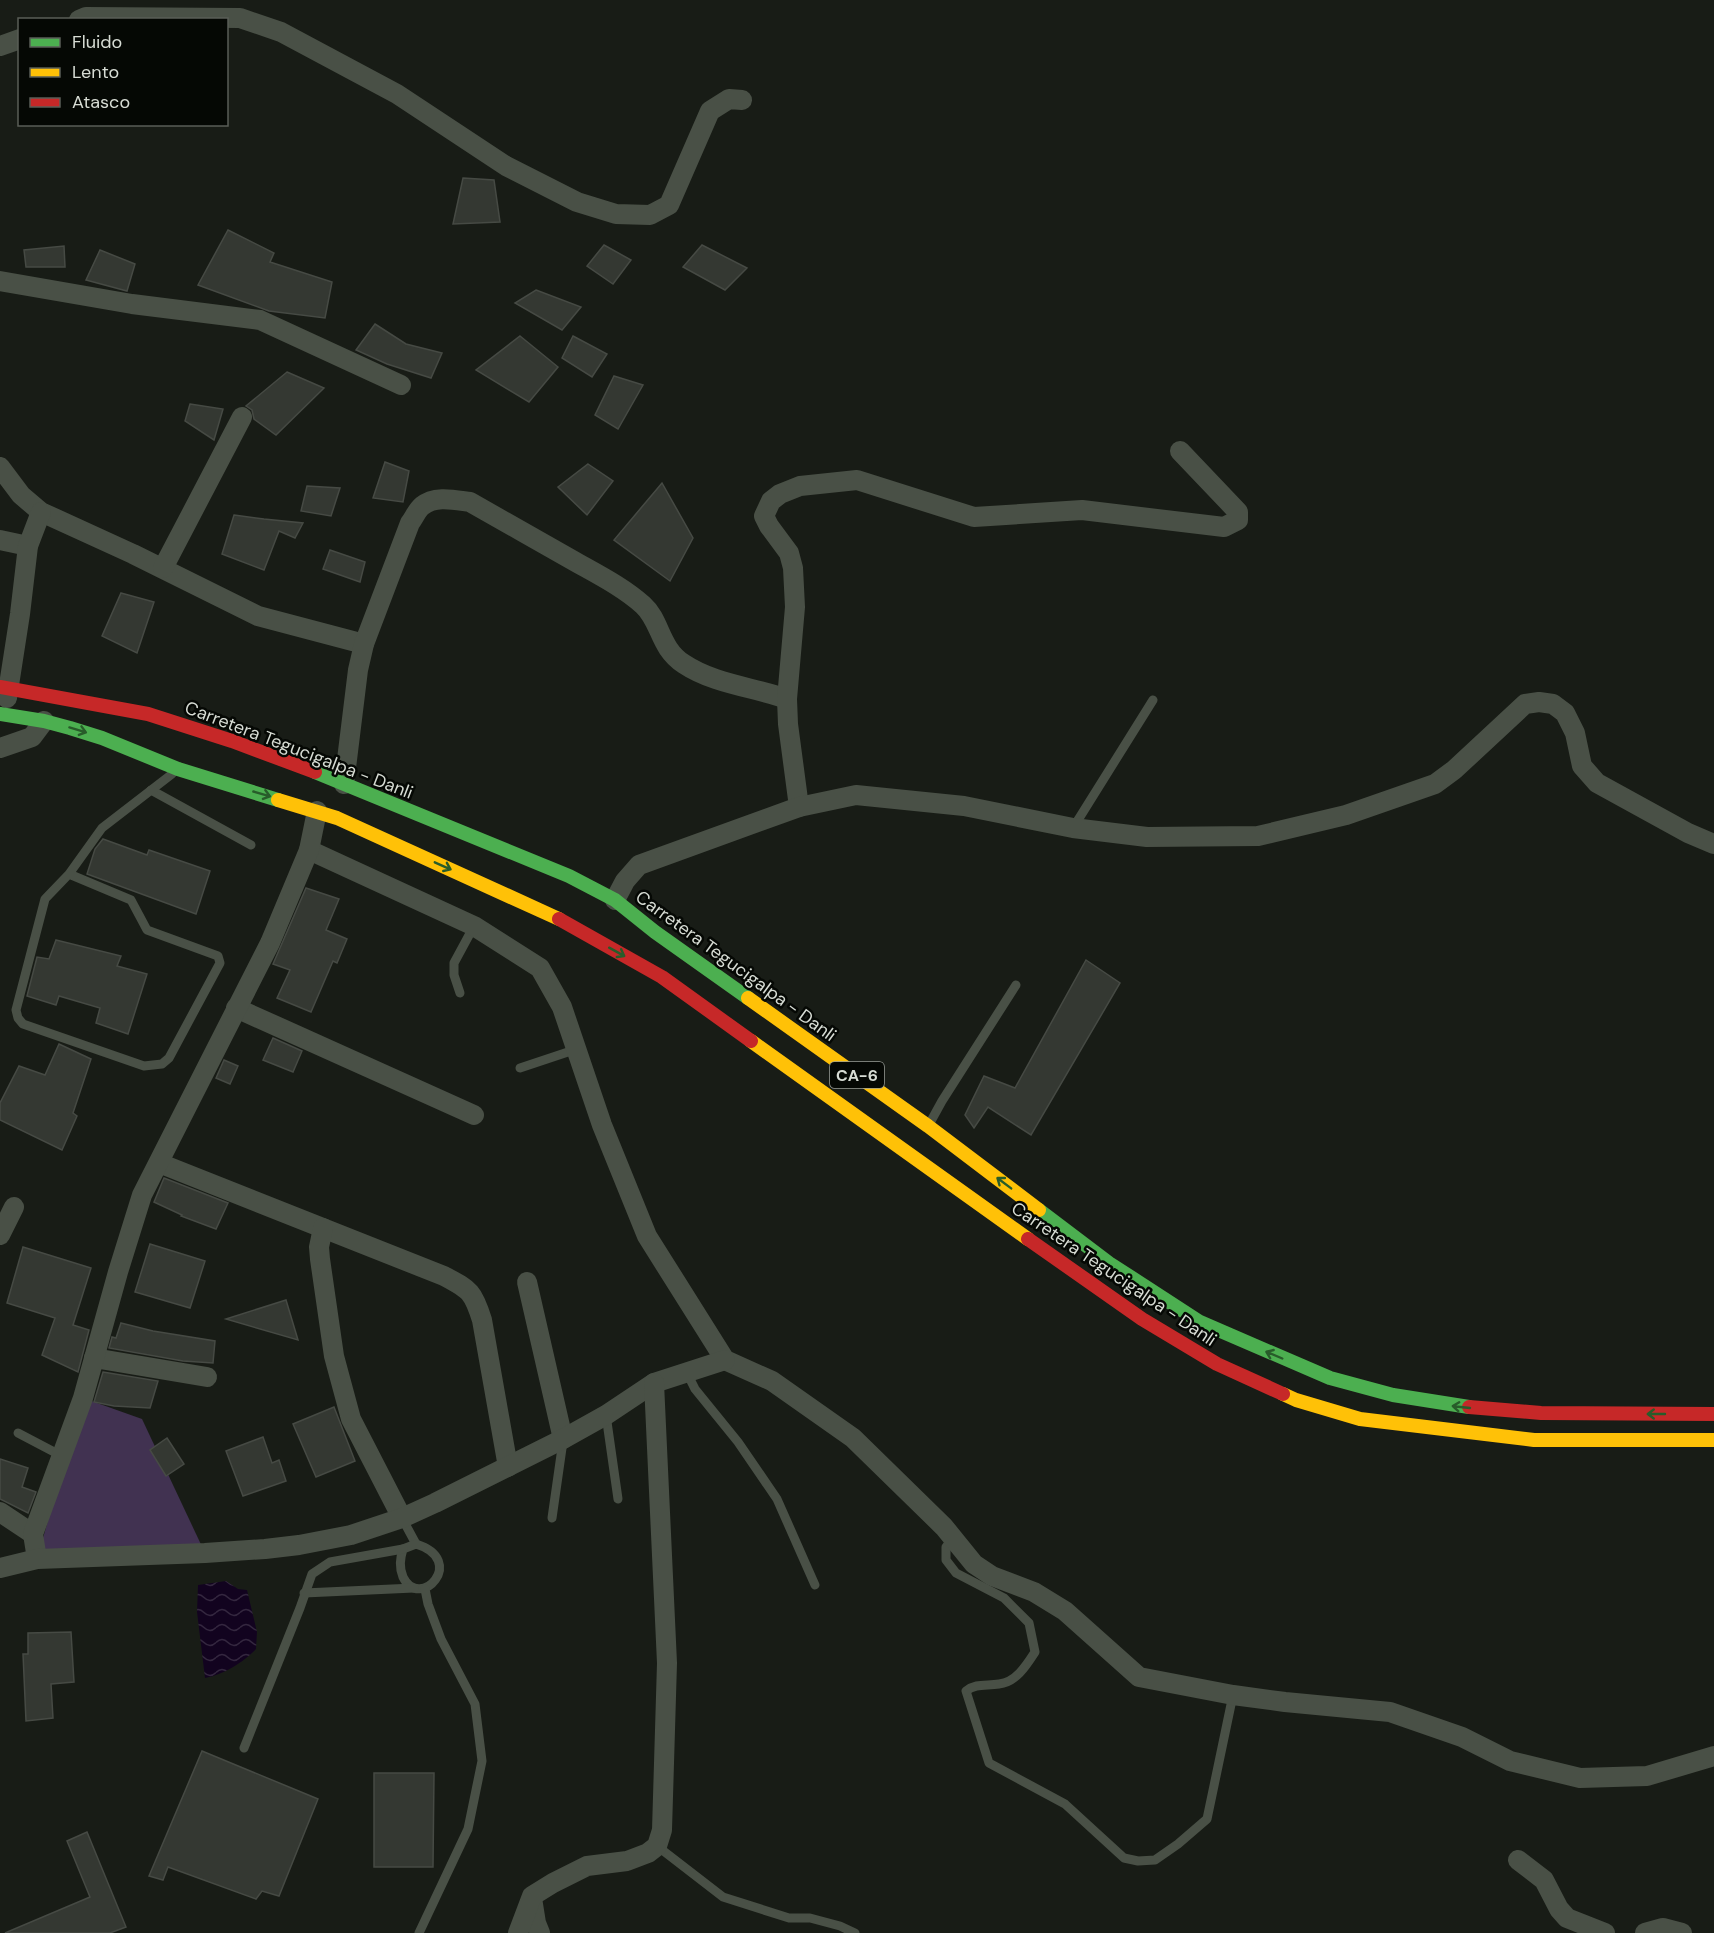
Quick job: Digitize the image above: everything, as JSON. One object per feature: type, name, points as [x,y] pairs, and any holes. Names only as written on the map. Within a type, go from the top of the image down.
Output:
[{"type":"highway","name":"Carretera Tegucigalpa - Danli","points":[[4,688],[145,713],[232,741],[569,876],[600,907],[655,932],[928,1126],[1109,1263],[1200,1322],[1330,1378],[1393,1395],[1455,1407],[1540,1413],[1714,1414]]},
{"type":"highway","points":[[128,750],[139,746],[148,734],[149,720],[145,713]]},
{"type":"highway","name":"Carretera Tegucigalpa - Danli","points":[[1,715],[44,721],[102,738],[128,750],[175,762],[337,818],[548,913],[662,977],[996,1217],[1142,1318],[1217,1364],[1286,1395],[1360,1419],[1534,1440],[1714,1440]]},
{"type":"highway","points":[[177,737],[186,731],[195,729]]},
{"type":"highway","points":[[569,876],[574,892]]},
{"type":"highway","points":[[548,913],[565,912],[570,906]]},
{"type":"highway","points":[[593,939],[600,907]]},
{"type":"street","points":[[84,18],[240,18],[281,32],[397,94],[506,165],[577,202],[616,214],[650,215],[669,205],[710,111],[729,99],[742,100]]},
{"type":"street","points":[[0,46],[18,40]]},
{"type":"street","points":[[0,281],[132,304],[260,320],[401,385]]},
{"type":"street","points":[[163,568],[242,417]]},
{"type":"street","points":[[799,807],[787,699],[795,608],[793,568],[789,553],[769,526],[765,516],[766,508],[771,501],[780,494],[800,486],[857,480],[974,517],[1082,510],[1224,527],[1238,520],[1238,512],[1180,451]]},
{"type":"street","points":[[0,467],[21,495],[41,512],[163,568],[258,616],[364,644]]},
{"type":"street","points":[[344,784],[358,670],[364,644],[410,523],[422,506],[445,499],[470,502],[613,583],[644,606],[655,622],[662,640],[683,664],[703,675],[787,699]]},
{"type":"street","points":[[1,715],[28,546],[41,512]]},
{"type":"street","points":[[0,540],[28,546]]},
{"type":"street","points":[[600,907],[639,865],[799,807],[856,795],[964,806],[1073,828],[1147,837],[1258,836],[1346,815],[1435,784],[1454,770],[1525,704],[1539,702],[1553,704],[1565,713],[1575,733],[1582,766],[1597,783],[1688,833],[1714,844]]},
{"type":"street","points":[[0,748],[32,736],[44,721]]},
{"type":"street","points":[[37,1559],[33,1534],[83,1398],[142,1195],[270,943],[309,850],[317,811]]},
{"type":"street","points":[[309,850],[474,926],[540,968],[562,1007],[602,1125],[647,1236],[725,1360],[772,1381],[853,1438],[953,1538],[974,1564],[992,1576],[1034,1592],[1065,1611],[1139,1677],[1233,1695],[1390,1712],[1462,1737],[1510,1761],[1580,1778],[1647,1776],[1714,1756]]},
{"type":"street","points":[[236,1008],[474,1115]]},
{"type":"street","points":[[159,1164],[444,1276],[470,1290],[477,1302],[482,1320],[508,1467]]},
{"type":"street","points":[[0,1235],[14,1207]]},
{"type":"street","points":[[323,1228],[319,1247],[320,1259],[334,1356],[351,1419],[402,1518]]},
{"type":"street","points":[[527,1282],[563,1439]]},
{"type":"street","points":[[94,1358],[207,1377]]},
{"type":"street","points":[[0,1568],[37,1559],[205,1553],[299,1545],[351,1535],[402,1518],[508,1467],[606,1415],[654,1383],[725,1360]]},
{"type":"street","points":[[518,1933],[532,1896],[552,1883],[587,1866],[627,1862],[648,1853],[657,1846],[662,1830],[667,1663],[654,1383]]},
{"type":"street","points":[[0,1512],[33,1534]]},
{"type":"street","points":[[1518,1860],[1544,1880],[1558,1909],[1567,1918],[1605,1933]]},
{"type":"street","points":[[532,1896],[540,1933]]},
{"type":"street","points":[[1645,1933],[1663,1928],[1682,1933]]},
{"type":"lane","points":[[1073,828],[1153,700]]},
{"type":"lane","points":[[69,873],[131,900],[147,930],[218,956],[220,963],[169,1058],[162,1064],[144,1066],[22,1024],[16,1010],[45,898],[69,873],[102,828],[151,790],[175,762]]},
{"type":"lane","points":[[151,790],[251,845]]},
{"type":"lane","points":[[460,993],[454,975],[454,963],[474,926]]},
{"type":"lane","points":[[928,1126],[1016,985]]},
{"type":"lane","points":[[520,1068],[577,1049]]},
{"type":"lane","points":[[686,1371],[695,1389],[738,1442],[777,1499],[815,1585]]},
{"type":"lane","points":[[606,1415],[618,1498]]},
{"type":"lane","points":[[18,1433],[58,1454],[64,1452]]},
{"type":"lane","points":[[552,1518],[563,1439]]},
{"type":"lane","points":[[402,1518],[416,1544]]},
{"type":"lane","points":[[953,1538],[946,1547],[946,1560],[956,1573],[1004,1598],[1029,1623],[1035,1652],[1021,1673],[1001,1684],[973,1685],[966,1691],[989,1763],[1065,1804],[1124,1858],[1138,1861],[1155,1860],[1207,1819],[1233,1695]]},
{"type":"lane","points":[[244,1748],[300,1608],[304,1593],[312,1574],[330,1562],[403,1549],[416,1544],[434,1553],[438,1562],[437,1579],[425,1588],[304,1593]]},
{"type":"lane","points":[[403,1549],[399,1560],[401,1572],[405,1581],[414,1588]]},
{"type":"lane","points":[[419,1933],[468,1829],[482,1761],[475,1704],[441,1639],[428,1604],[425,1588]]},
{"type":"lane","points":[[657,1846],[723,1897],[789,1918],[810,1918],[840,1926],[855,1933]]},
{"type":"shaded area","points":[[83,1398],[142,1419],[205,1553],[37,1559]]},
{"type":"water","points":[[226,1581],[238,1589],[247,1590],[257,1632],[256,1649],[233,1667],[205,1678],[197,1612],[198,1585]]},
{"type":"building","points":[[463,178],[494,180],[500,222],[453,224]]},
{"type":"building","points":[[228,230],[274,253],[270,262],[332,282],[325,318],[269,311],[198,285]]},
{"type":"building","points":[[604,245],[631,260],[613,284],[587,266]]},
{"type":"building","points":[[702,245],[747,268],[725,290],[683,267]]},
{"type":"building","points":[[64,246],[65,267],[26,267],[24,250]]},
{"type":"building","points":[[100,250],[135,264],[127,291],[86,280]]},
{"type":"building","points":[[536,290],[581,307],[562,330],[515,303]]},
{"type":"building","points":[[375,324],[406,344],[442,353],[431,378],[387,364],[356,350]]},
{"type":"building","points":[[520,336],[558,367],[529,402],[476,370]]},
{"type":"building","points":[[573,336],[607,354],[592,377],[562,358]]},
{"type":"building","points":[[287,372],[324,388],[276,435],[254,419],[252,410],[246,406]]},
{"type":"building","points":[[614,376],[643,385],[618,429],[595,415]]},
{"type":"building","points":[[190,404],[223,409],[214,440],[185,421]]},
{"type":"building","points":[[385,462],[409,471],[403,502],[373,498]]},
{"type":"building","points":[[588,464],[613,481],[587,515],[558,487]]},
{"type":"building","points":[[662,483],[693,538],[670,581],[614,540]]},
{"type":"building","points":[[307,486],[340,488],[331,516],[301,511]]},
{"type":"building","points":[[234,515],[303,523],[295,538],[279,531],[264,570],[222,554]]},
{"type":"building","points":[[330,550],[365,562],[360,582],[323,569]]},
{"type":"building","points":[[121,593],[154,602],[137,653],[102,636]]},
{"type":"building","points":[[103,839],[147,855],[149,850],[210,871],[196,914],[87,874],[95,849]]},
{"type":"building","points":[[306,888],[339,899],[326,930],[347,939],[337,963],[333,961],[311,1012],[277,998],[290,970],[273,964]]},
{"type":"building","points":[[56,940],[121,956],[117,966],[147,974],[128,1034],[96,1023],[100,1008],[59,996],[56,1005],[27,996],[37,957],[49,959]]},
{"type":"building","points":[[1086,960],[1120,983],[1031,1135],[988,1107],[974,1128],[965,1115],[984,1076],[1015,1088]]},
{"type":"building","points":[[273,1038],[302,1051],[293,1072],[263,1060]]},
{"type":"building","points":[[59,1044],[91,1059],[73,1113],[77,1116],[62,1150],[0,1120],[0,1103],[19,1066],[45,1075]]},
{"type":"building","points":[[224,1060],[238,1066],[230,1084],[216,1078]]},
{"type":"building","points":[[164,1178],[228,1203],[216,1229],[181,1216],[154,1202]]},
{"type":"building","points":[[150,1244],[205,1261],[190,1308],[135,1292]]},
{"type":"building","points":[[23,1247],[91,1268],[73,1325],[89,1330],[78,1372],[42,1355],[55,1318],[7,1303]]},
{"type":"building","points":[[286,1300],[298,1340],[226,1319]]},
{"type":"building","points":[[121,1323],[153,1331],[215,1341],[213,1363],[183,1361],[109,1348],[112,1337],[116,1338]]},
{"type":"building","points":[[103,1372],[158,1381],[150,1408],[114,1406],[94,1402]]},
{"type":"building","points":[[334,1407],[355,1461],[316,1477],[293,1424]]},
{"type":"building","points":[[263,1437],[272,1463],[279,1460],[286,1481],[243,1496],[226,1451]]},
{"type":"building","points":[[167,1438],[184,1464],[166,1476],[150,1450]]},
{"type":"building","points":[[0,1459],[28,1468],[22,1487],[36,1492],[28,1513],[0,1499]]},
{"type":"building","points":[[71,1632],[74,1682],[51,1684],[53,1718],[26,1721],[23,1654],[28,1654],[28,1633]]},
{"type":"building","points":[[202,1751],[318,1799],[279,1896],[262,1891],[256,1899],[168,1867],[163,1880],[149,1876]]},
{"type":"building","points":[[374,1773],[434,1773],[433,1867],[374,1867]]},
{"type":"building","points":[[87,1832],[126,1927],[110,1933],[5,1933],[90,1897],[67,1841]]},
{"type":"traffic: fast","points":[[0,714],[70,728],[102,738],[178,769],[278,800]]},
{"type":"traffic: fast","points":[[315,772],[569,876],[615,900],[655,932],[748,998]]},
{"type":"traffic: fast","points":[[1039,1210],[1109,1263],[1200,1322],[1330,1378],[1393,1395],[1469,1407]]},
{"type":"traffic: slow","points":[[278,800],[337,818],[559,919]]},
{"type":"traffic: slow","points":[[748,998],[928,1126],[1039,1210]]},
{"type":"traffic: slow","points":[[751,1041],[1028,1239]]},
{"type":"traffic: slow","points":[[1283,1394],[1360,1419],[1534,1440],[1714,1440]]},
{"type":"traffic: jam","points":[[0,687],[148,714],[232,741],[315,772]]},
{"type":"traffic: jam","points":[[559,919],[662,977],[751,1041]]},
{"type":"traffic: jam","points":[[1028,1239],[1142,1319],[1217,1364],[1283,1394]]},
{"type":"traffic: jam","points":[[1469,1407],[1541,1413],[1714,1414]]}]
